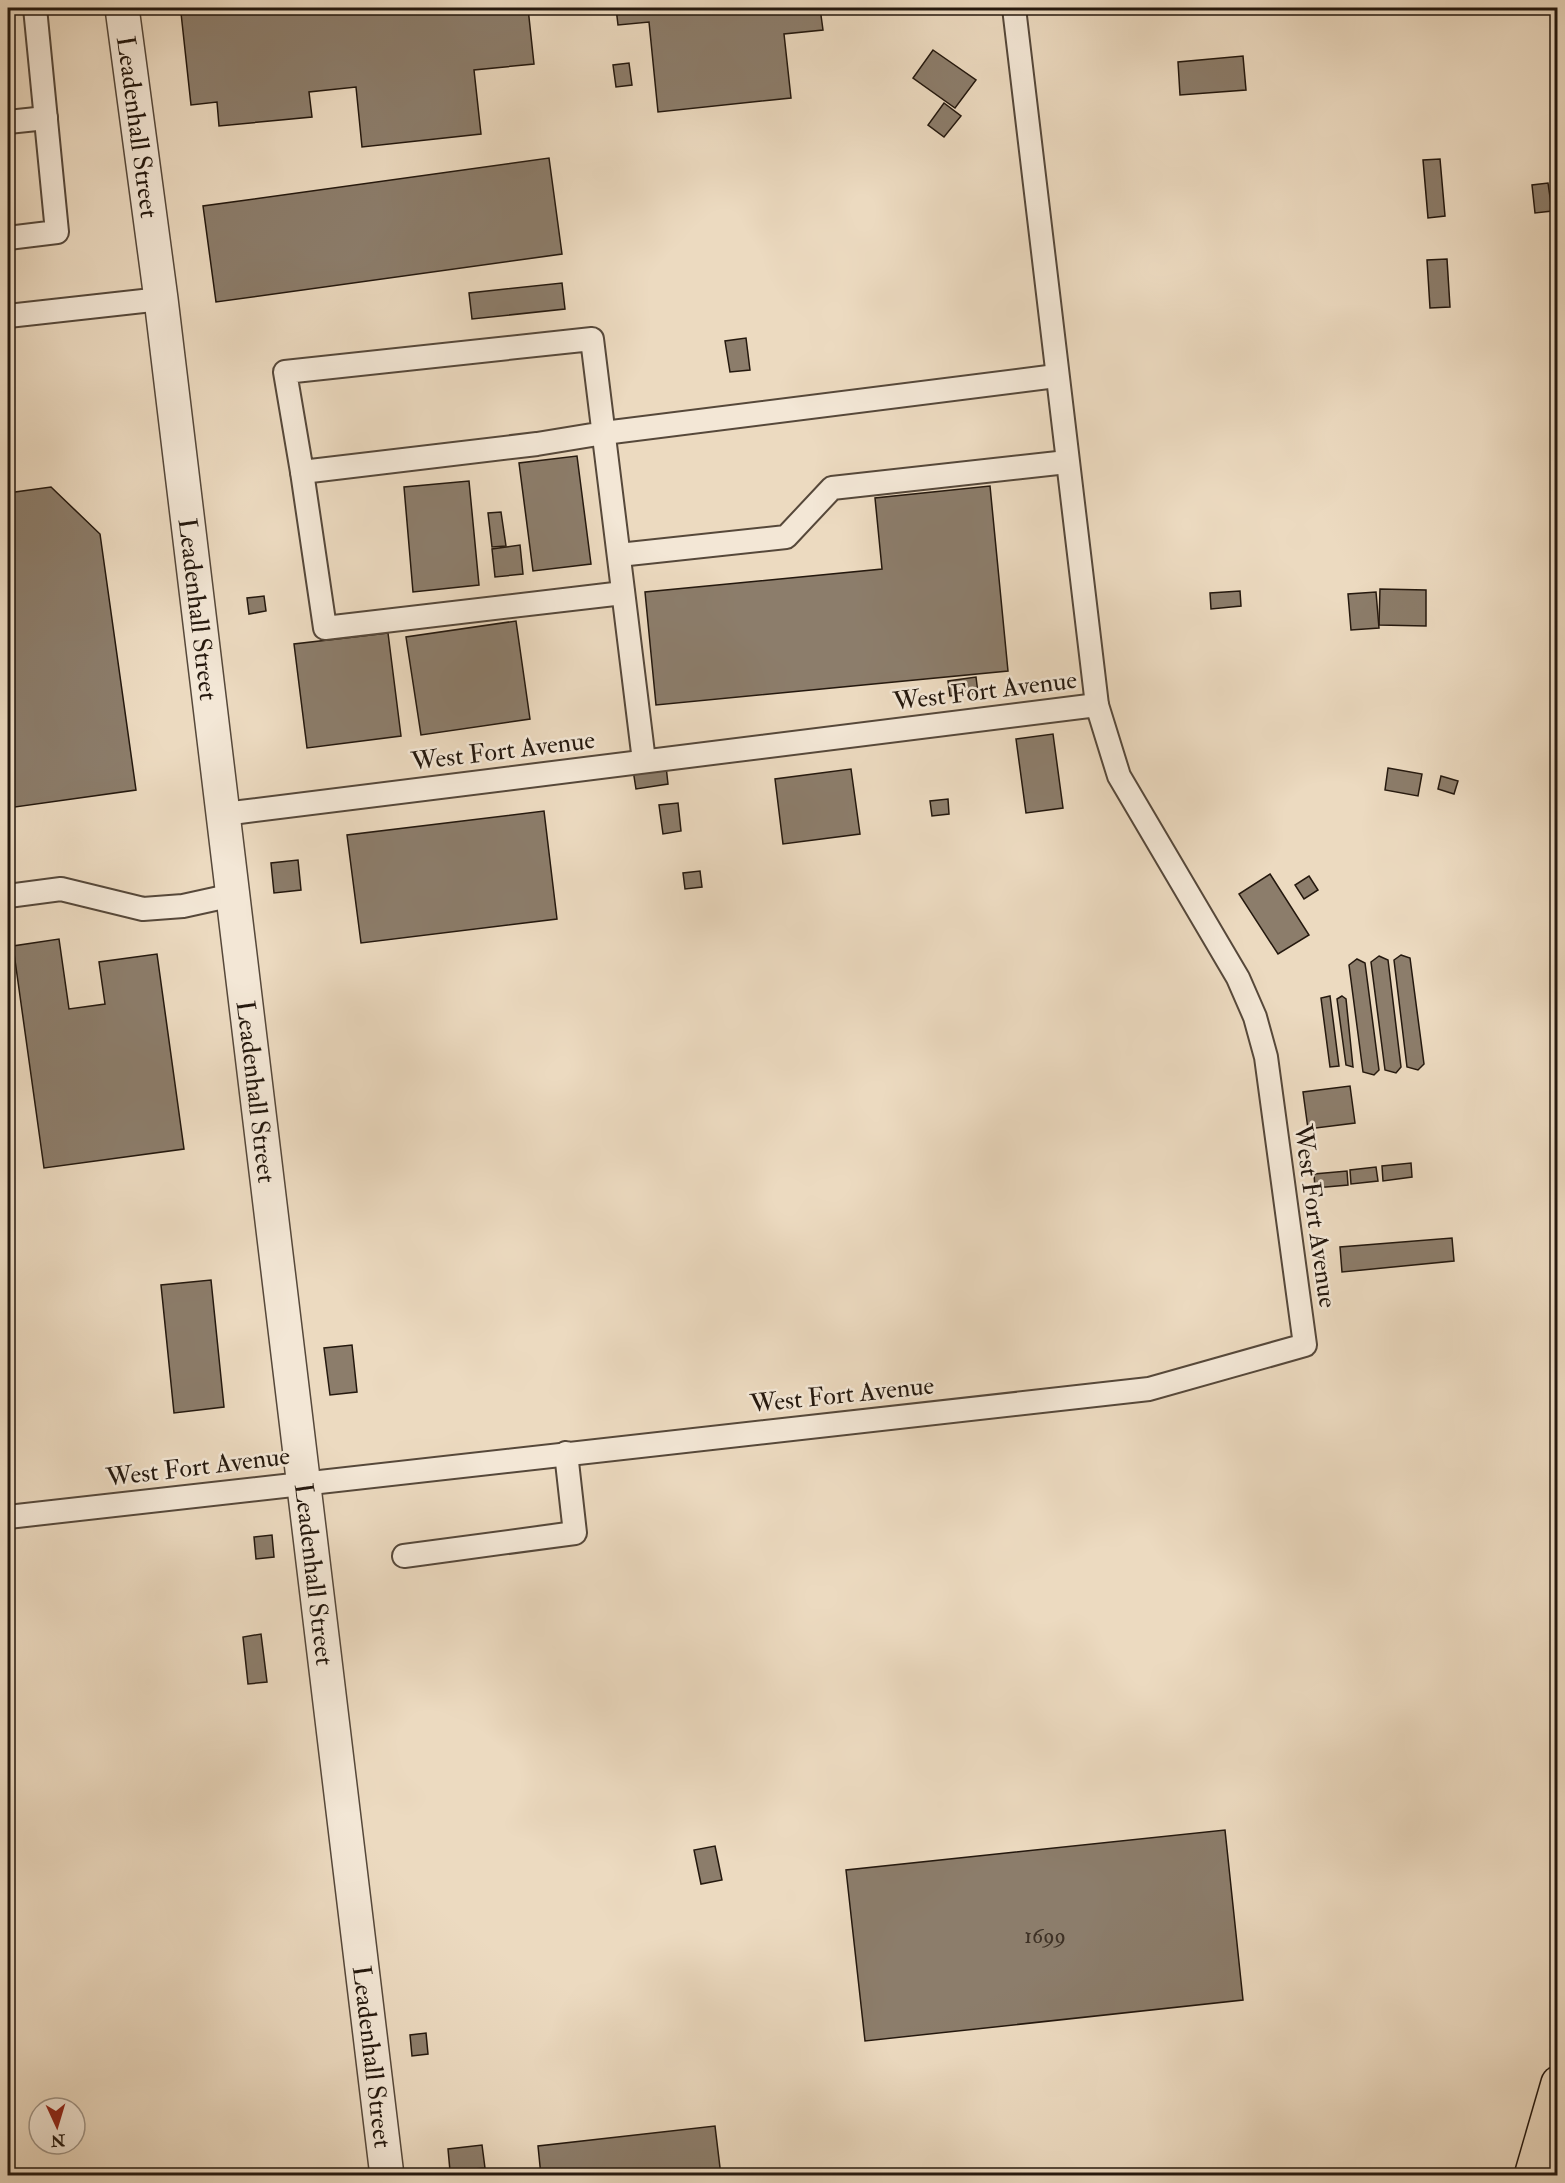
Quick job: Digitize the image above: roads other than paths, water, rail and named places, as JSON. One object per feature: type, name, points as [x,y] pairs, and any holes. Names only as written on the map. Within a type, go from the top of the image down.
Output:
[{"type":"highway","points":[[1531,2175],[1557,2083]]},
{"type":"street","name":"Leadenhall Street","points":[[122,8],[161,299],[224,814],[387,2175]]},
{"type":"lane","points":[[8,238],[57,232],[35,8]]},
{"type":"lane","points":[[1014,8],[1056,376],[1097,705]]},
{"type":"lane","points":[[8,122],[46,118]]},
{"type":"lane","points":[[8,316],[161,299]]},
{"type":"lane","points":[[623,593],[325,628],[285,372],[592,339],[644,761]]},
{"type":"lane","points":[[302,472],[537,444],[604,433],[1056,376]]},
{"type":"lane","points":[[619,555],[786,537],[832,488],[1067,462]]},
{"type":"lane","name":"West Fort Avenue","points":[[8,1516],[1149,1389],[1305,1345],[1266,1057],[1255,1017],[1238,978],[1119,776],[1097,705],[224,814]]},
{"type":"lane","points":[[8,896],[61,889],[143,909],[183,906],[233,895]]},
{"type":"lane","points":[[404,1556],[575,1533],[566,1453]]}]
